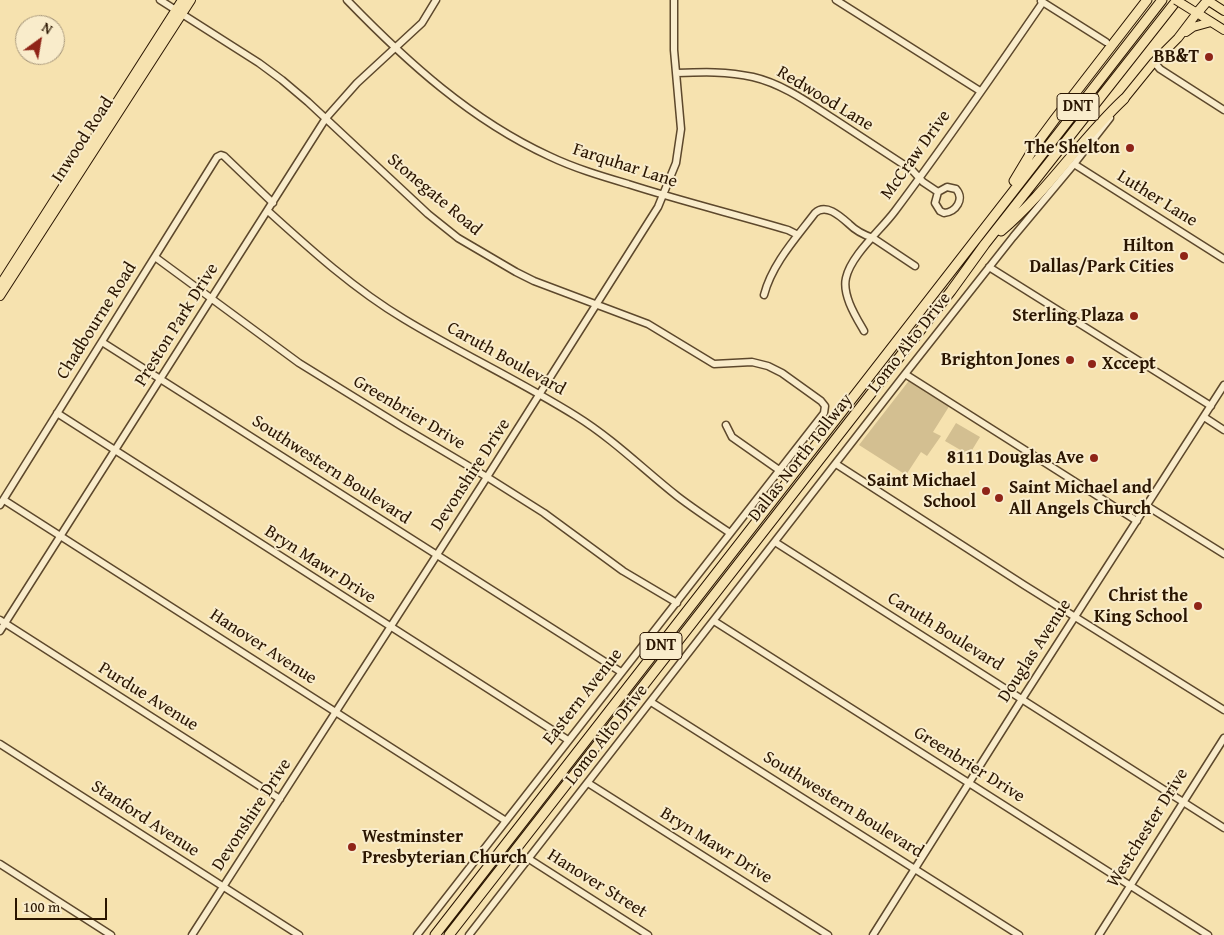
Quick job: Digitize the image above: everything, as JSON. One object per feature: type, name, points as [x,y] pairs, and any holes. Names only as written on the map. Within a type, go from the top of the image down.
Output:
[{"type":"highway","points":[[994,214],[1046,132],[1147,0]]},
{"type":"highway","name":"Dallas North Tollway","points":[[435,935],[1162,0]]},
{"type":"highway","name":"Dallas North Tollway","points":[[450,935],[985,244],[1177,0]]},
{"type":"highway","points":[[1194,11],[1207,0]]},
{"type":"highway","points":[[985,244],[1013,221],[1102,119],[1124,99]]},
{"type":"main road","name":"Inwood Road","points":[[0,285],[121,102],[178,12],[182,0]]},
{"type":"main road","name":"Inwood Road","points":[[178,12],[191,0]]},
{"type":"main road","points":[[1177,0],[1224,30]]},
{"type":"main road","points":[[1207,0],[1224,11]]},
{"type":"main road","name":"Lomo Alto Drive","points":[[1124,99],[1154,62],[1178,38],[1194,11]]},
{"type":"main road","points":[[1178,38],[1193,27],[1211,22]]},
{"type":"main road","name":"Inwood Road","points":[[0,296],[63,192]]},
{"type":"street","name":"Stonegate Road","points":[[160,0],[259,63],[289,85],[428,214],[458,238],[495,261],[525,277],[648,324],[714,364],[752,362],[768,366],[782,373],[821,401],[825,406]]},
{"type":"street","name":"Farquhar Lane","points":[[347,0],[395,49],[430,79],[472,111],[534,149],[596,174],[769,224],[798,235]]},
{"type":"street","name":"Preston Park Drive","points":[[0,630],[2,622],[116,451],[326,118],[357,83],[422,23],[436,0]]},
{"type":"street","name":"Devonshire Drive","points":[[192,935],[488,477],[658,207],[676,163],[681,129],[673,32],[674,0]]},
{"type":"street","points":[[836,0],[980,91]]},
{"type":"street","points":[[1041,1],[1106,42]]},
{"type":"street","name":"McCraw Drive","points":[[864,331],[850,304],[846,290],[846,279],[854,262],[919,177],[1041,1]]},
{"type":"street","points":[[1154,62],[1160,69],[1224,110]]},
{"type":"street","name":"Redwood Lane","points":[[676,73],[714,72],[735,74],[754,77],[777,85],[803,99],[912,170],[938,192]]},
{"type":"street","name":"Lomo Alto Drive","points":[[469,935],[905,374],[1124,99]]},
{"type":"street","name":"Chadbourne Road","points":[[2,502],[215,160],[221,155],[228,159],[273,204]]},
{"type":"street","name":"Luther Lane","points":[[1074,164],[1224,259]]},
{"type":"street","points":[[951,187],[960,193],[958,204],[951,212],[944,213],[936,207],[935,203],[938,192],[951,187]]},
{"type":"street","points":[[764,295],[768,279],[798,235],[815,213],[822,209],[844,218],[848,224],[915,266]]},
{"type":"street","name":"Caruth Boulevard","points":[[268,211],[337,272],[395,314],[463,354],[539,394],[602,433],[678,497],[730,533]]},
{"type":"street","name":"Greenbrier Drive","points":[[155,257],[276,347],[346,393],[488,477],[544,513],[611,563],[677,603]]},
{"type":"street","points":[[989,267],[1211,406]]},
{"type":"street","name":"Southwestern Boulevard","points":[[102,342],[621,672]]},
{"type":"street","points":[[905,374],[1137,521]]},
{"type":"street","name":"Douglas Avenue","points":[[873,935],[1224,385]]},
{"type":"street","name":"Eastern Avenue","points":[[417,935],[824,413],[825,406]]},
{"type":"street","name":"Bryn Mawr Drive","points":[[57,413],[568,740]]},
{"type":"street","points":[[1204,417],[1224,430]]},
{"type":"street","points":[[726,425],[732,437],[779,470]]},
{"type":"street","points":[[836,464],[1224,710]]},
{"type":"street","name":"Hanover Avenue","points":[[2,502],[61,536],[506,821]]},
{"type":"street","points":[[1147,506],[1224,554]]},
{"type":"street","name":"Caruth Boulevard","points":[[775,542],[1224,828]]},
{"type":"street","name":"Greenbrier Drive","points":[[714,621],[1208,935]]},
{"type":"street","name":"Purdue Avenue","points":[[2,622],[280,799]]},
{"type":"street","name":"Southwestern Boulevard","points":[[651,702],[1019,935]]},
{"type":"street","name":"Westchester Drive","points":[[1099,935],[1224,738]]},
{"type":"street","name":"Stanford Avenue","points":[[0,744],[299,935]]},
{"type":"street","name":"Bryn Mawr Drive","points":[[588,782],[828,935]]},
{"type":"street","name":"Hanover Street","points":[[529,859],[648,935]]},
{"type":"street","points":[[0,864],[111,935]]},
{"type":"shaded area","points":[[911,378],[950,405],[933,432],[941,436],[927,456],[921,452],[906,475],[859,445]]},
{"type":"shaded area","points":[[956,423],[980,437],[969,455],[945,441]]},
{"type":"place","name":"BB&T","points":[[1209,57]]},
{"type":"place","name":"The Shelton","points":[[1130,148]]},
{"type":"place","name":"Hilton Dallas/Park Cities","points":[[1184,256]]},
{"type":"place","name":"Sterling Plaza","points":[[1134,316]]},
{"type":"place","name":"Brighton Jones","points":[[1070,360]]},
{"type":"place","name":"Xccept","points":[[1092,364]]},
{"type":"place","name":"8111 Douglas Ave","points":[[1094,458]]},
{"type":"place","name":"Saint Michael School","points":[[986,491]]},
{"type":"place","name":"Saint Michael and All Angels Church","points":[[999,498]]},
{"type":"place","name":"Christ the King School","points":[[1198,606]]},
{"type":"place","name":"Westminster Presbyterian Church","points":[[352,847]]}]
